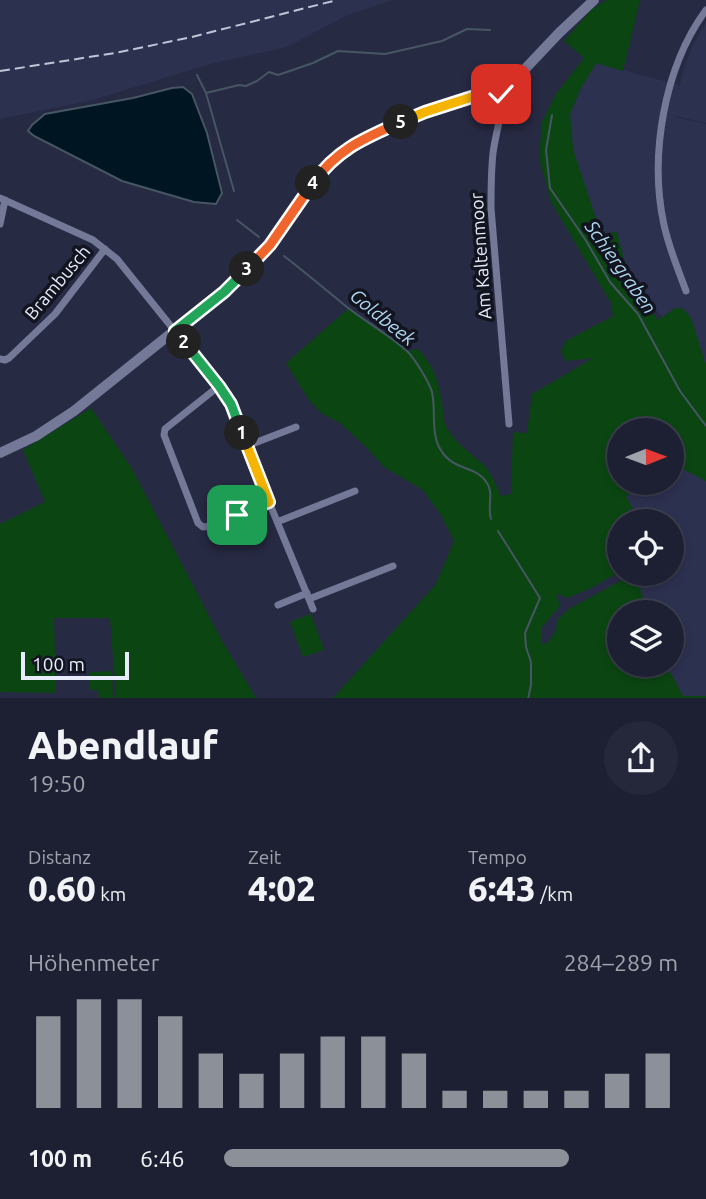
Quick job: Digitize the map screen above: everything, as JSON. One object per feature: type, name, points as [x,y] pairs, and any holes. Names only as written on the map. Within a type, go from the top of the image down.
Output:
[{"type":"street","points":[[0,453],[56,424],[224,292],[262,254],[330,161],[347,148],[361,139],[425,112],[500,88],[525,69],[594,0]]},
{"type":"street","points":[[686,291],[664,224],[660,140],[664,108],[676,67],[689,34],[706,10]]},
{"type":"street","name":"Am Kaltenmoor","points":[[500,88],[502,112],[493,152],[491,208],[509,424]]},
{"type":"street","points":[[0,224],[3,199],[93,240],[117,259],[231,404],[313,609]]},
{"type":"street","name":"Brambusch","points":[[0,359],[9,358],[55,314],[105,249]]},
{"type":"street","points":[[219,386],[165,429],[164,435],[198,523],[204,527],[211,526],[269,502]]},
{"type":"street","points":[[247,446],[296,427]]},
{"type":"street","points":[[277,522],[355,491]]},
{"type":"street","points":[[278,605],[394,566]]},
{"type":"shaded area","points":[[0,0],[393,0],[345,16],[287,47],[210,64],[93,100],[0,119]]},
{"type":"shaded area","points":[[706,23],[706,123],[675,117],[706,124],[706,365],[691,318],[682,308],[669,312],[663,318],[652,306],[646,306],[626,268],[617,232],[601,234],[573,149],[570,114],[596,63],[679,85],[679,90],[693,45]]},
{"type":"shaded area","points":[[183,87],[192,94],[207,133],[222,193],[216,204],[194,202],[122,181],[28,131],[45,114]]},
{"type":"shaded area","points":[[684,470],[706,481],[706,696],[683,696],[673,677],[684,677],[684,600],[644,600],[639,586],[684,586],[684,509],[633,509],[626,496],[684,495]]},
{"type":"green space","points":[[607,0],[640,0],[623,71],[596,63],[580,90],[570,114],[573,149],[601,234],[617,232],[626,268],[646,305],[652,306],[650,309],[658,320],[675,308],[682,308],[691,318],[706,365],[706,481],[684,470],[684,418],[607,418],[607,495],[628,495],[626,496],[633,509],[607,509],[607,579],[567,598],[556,593],[560,606],[542,627],[541,645],[547,643],[556,631],[557,620],[569,609],[611,586],[639,586],[644,600],[607,600],[607,677],[673,677],[683,696],[706,698],[333,698],[436,584],[454,541],[441,515],[423,490],[384,467],[340,423],[321,413],[309,400],[286,363],[349,308],[407,351],[418,349],[432,367],[437,380],[444,422],[451,435],[486,468],[501,496],[511,494],[513,432],[527,433],[532,394],[593,358],[566,361],[561,351],[566,341],[613,316],[611,303],[551,202],[539,158],[542,122],[556,94],[584,58],[564,41],[592,9]]},
{"type":"green space","points":[[91,408],[131,467],[222,641],[256,698],[116,698],[110,618],[54,618],[56,693],[0,692],[0,524],[45,502],[23,450]]},
{"type":"green space","points":[[311,614],[324,650],[303,657],[290,622]]},
{"type":"green space","points":[[112,671],[113,698],[99,698],[98,690],[90,690],[89,672]]},
{"type":"waterway","name":"Schiergraben","points":[[206,93],[239,85],[246,86],[269,72],[278,75],[338,51],[385,54],[442,41],[467,29],[490,30]]},
{"type":"waterway","name":"Goldbeek","points":[[197,75],[206,93],[234,191]]},
{"type":"waterway","name":"Schiergraben","points":[[552,115],[546,150],[550,188],[610,282],[638,314],[680,391],[706,426]]},
{"type":"waterway","name":"Goldbeek","points":[[237,220],[259,237]]},
{"type":"waterway","name":"Goldbeek","points":[[284,256],[407,351],[432,392],[438,445],[450,460],[477,473],[487,483],[491,519]]},
{"type":"waterway","name":"Goldbeek","points":[[498,531],[540,598],[525,633],[531,662],[528,698]]},
{"type":"railway","points":[[0,71],[115,53],[192,37],[337,0]]},
{"type":"route","points":[[237,515],[269,502],[231,404],[175,331],[224,292],[262,254],[317,177],[330,161],[347,148],[361,139],[425,112],[500,88],[501,94]]}]
